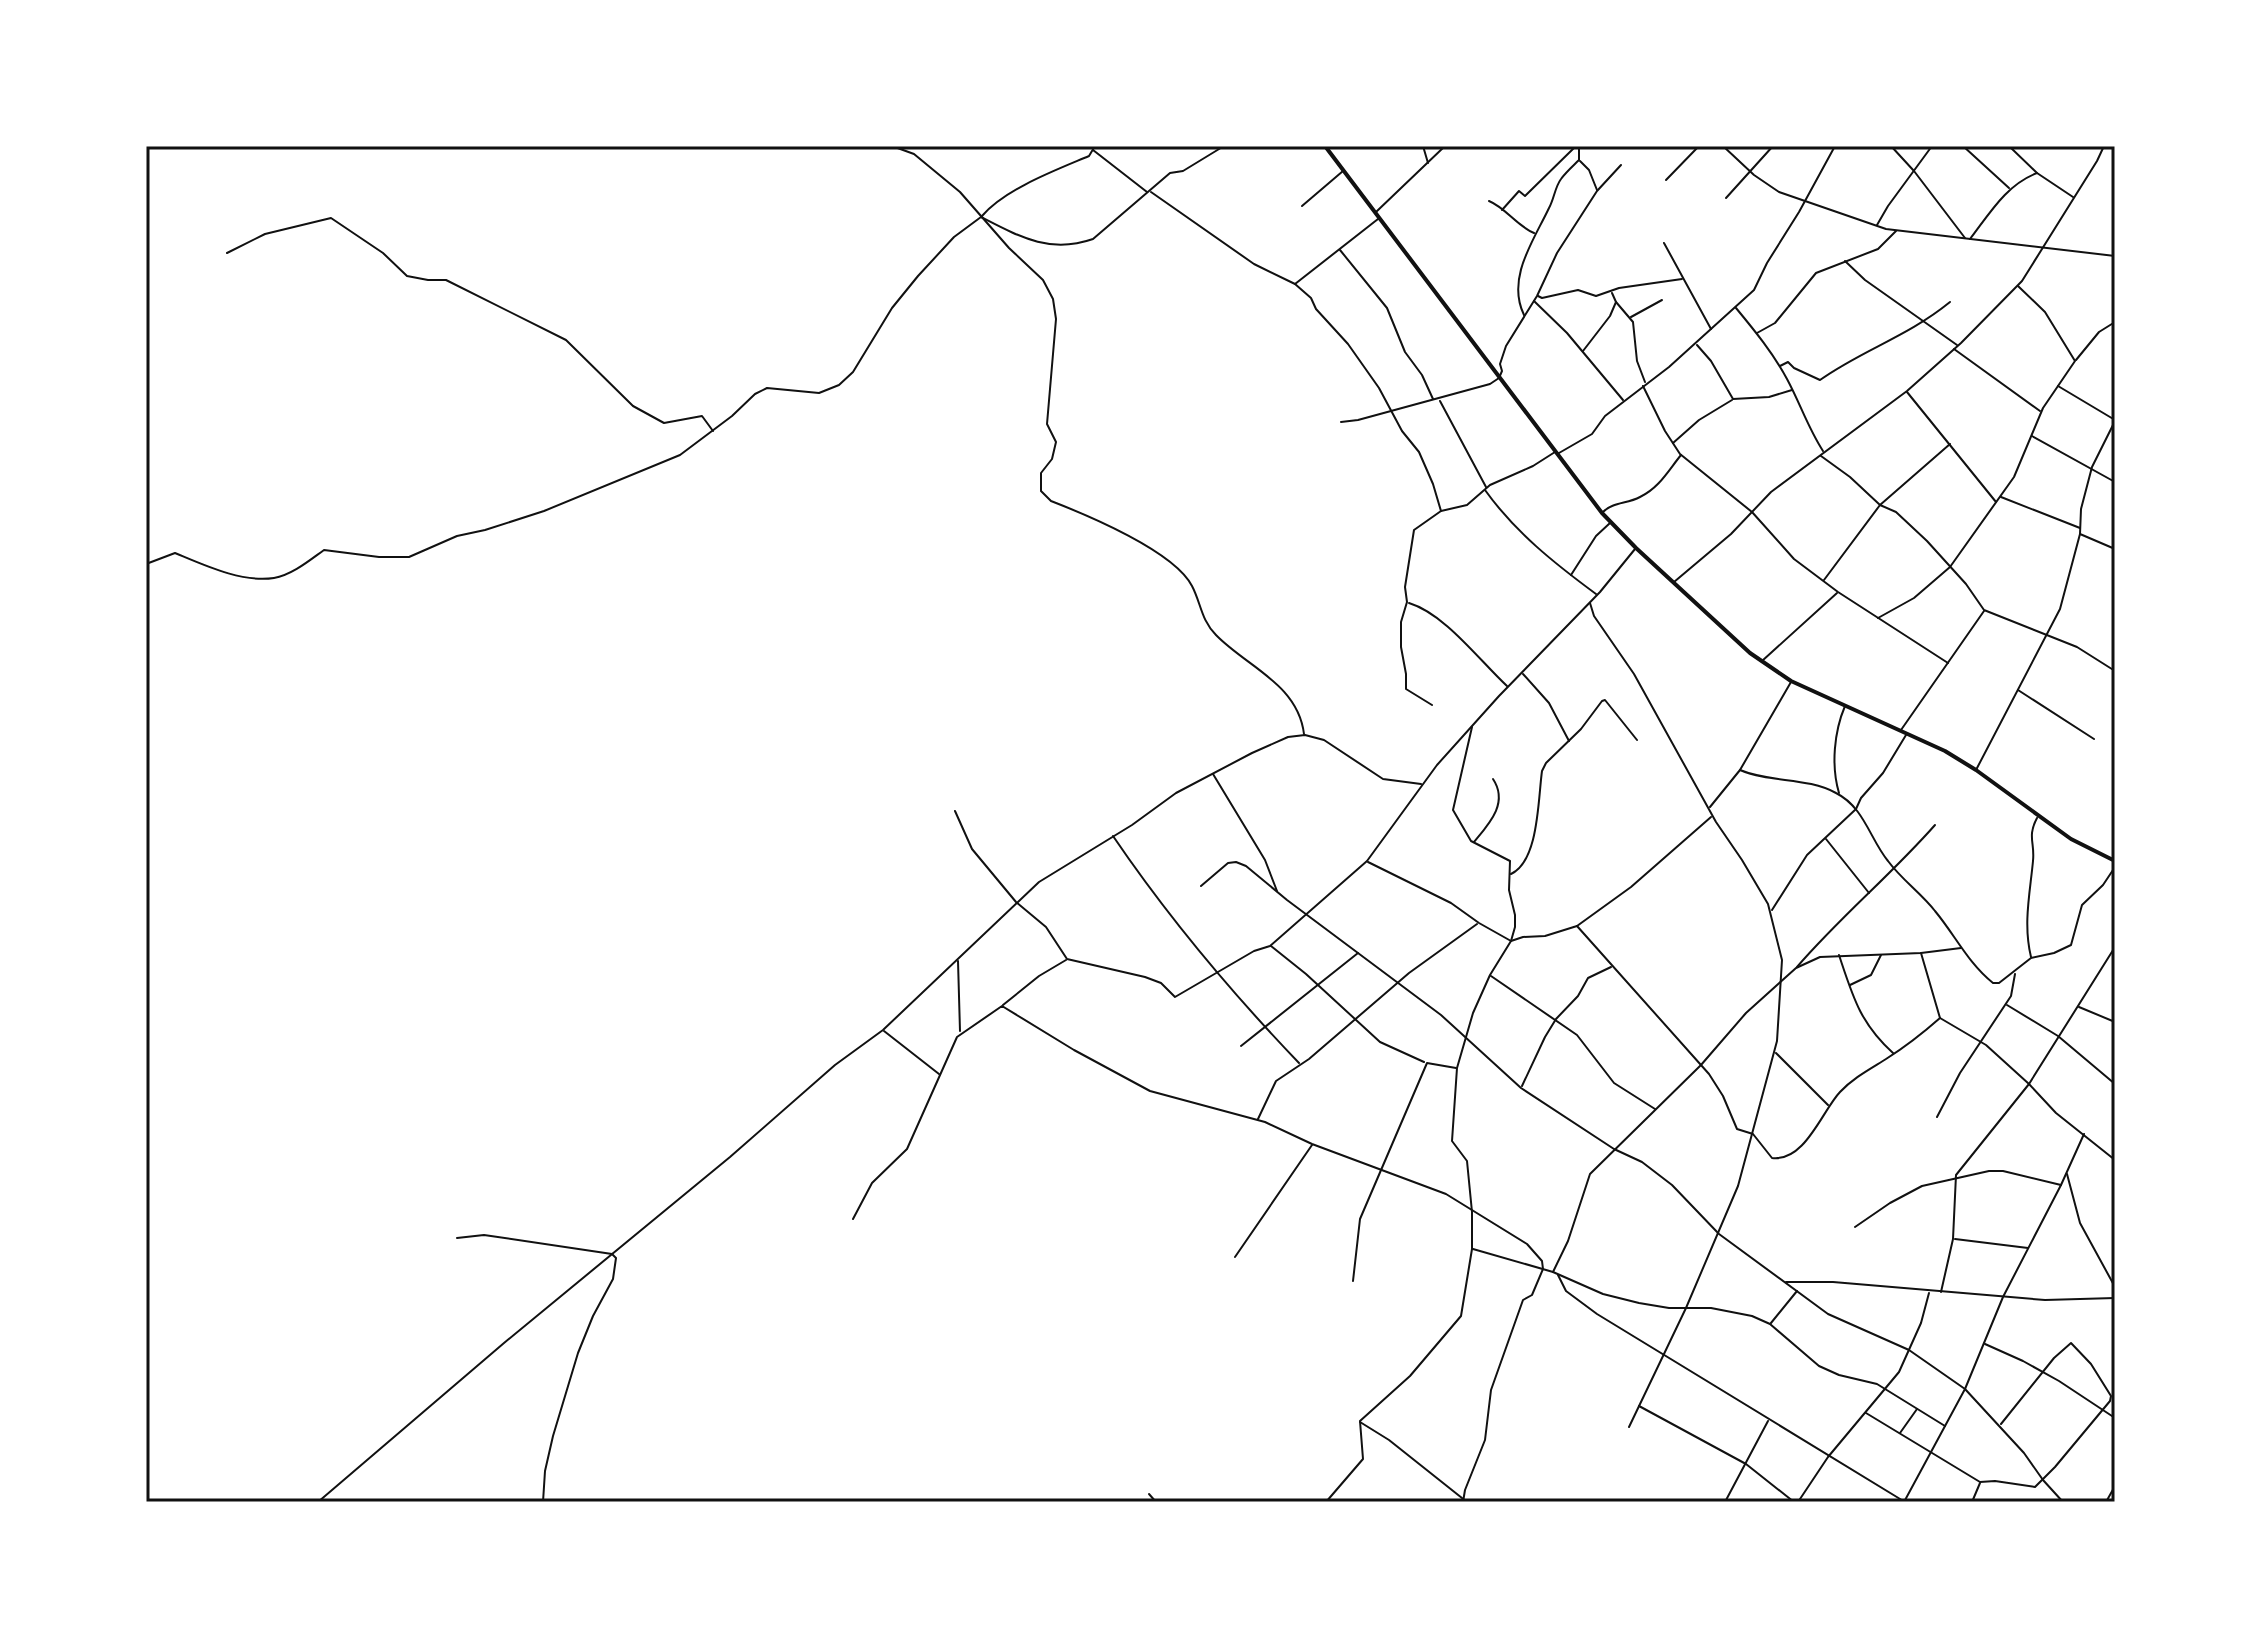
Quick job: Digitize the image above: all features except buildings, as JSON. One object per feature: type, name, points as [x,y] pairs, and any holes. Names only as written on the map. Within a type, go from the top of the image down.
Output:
[{"type":"highway","points":[[1325,146],[1602,513],[1750,653],[1791,681],[1901,730],[1976,770],[2071,839],[2115,864]]},
{"type":"street","points":[[892,146],[914,154],[960,192],[1043,280],[1053,299],[1056,319],[1047,424],[1056,442],[1052,459],[1041,473],[1041,491],[1051,501],[1143,542],[1175,569],[1191,585],[1199,612],[1216,635],[1263,671],[1285,693],[1299,714],[1305,735]]},
{"type":"street","points":[[146,564],[175,553],[230,575],[274,578],[305,564],[324,550],[379,557],[409,557],[457,536],[544,511],[680,455],[755,394],[767,388],[819,393],[839,385],[853,372],[892,308],[954,237],[1015,191],[1089,156],[1095,146]]},
{"type":"street","points":[[981,217],[1033,241],[1058,247],[1093,239],[1170,173],[1183,171],[1224,146]]},
{"type":"street","points":[[1423,146],[1429,164]]},
{"type":"street","points":[[1295,284],[1340,250],[1377,216],[1445,146]]},
{"type":"street","points":[[1578,146],[1579,160],[1589,170],[1597,191]]},
{"type":"street","points":[[1502,210],[1519,191],[1525,196],[1578,146]]},
{"type":"street","points":[[1666,180],[1699,146]]},
{"type":"street","points":[[1723,146],[1779,192],[1877,226],[1967,240],[2115,256]]},
{"type":"street","points":[[1726,198],[1773,146]]},
{"type":"street","points":[[1432,705],[1406,689],[1401,647],[1401,622],[1407,602],[1406,574],[1414,530],[1441,511],[1467,505],[1486,488],[1592,434],[1605,416],[1736,308],[1754,290],[1835,146]]},
{"type":"street","points":[[1891,146],[1967,240]]},
{"type":"street","points":[[1877,226],[1932,146]]},
{"type":"street","points":[[1963,146],[2009,189]]},
{"type":"street","points":[[2009,146],[2037,173],[2074,198]]},
{"type":"street","points":[[1673,582],[1731,534],[1771,492],[1907,391],[2017,286],[2104,146]]},
{"type":"street","points":[[1093,150],[1254,264],[1295,284],[1348,344],[1379,388],[1390,411],[1419,452],[1441,511]]},
{"type":"street","points":[[1525,316],[1519,305],[1519,275],[1560,180],[1579,160]]},
{"type":"street","points":[[1341,422],[1433,400],[1490,384],[1499,378],[1506,346],[1537,296],[1557,253],[1597,191],[1621,165]]},
{"type":"street","points":[[1302,206],[1343,171]]},
{"type":"street","points":[[1967,240],[2009,189],[2037,173]]},
{"type":"street","points":[[1489,201],[1535,234]]},
{"type":"street","points":[[227,253],[265,234],[331,218],[383,253],[407,276],[446,280],[566,340],[633,406],[664,423],[702,416],[713,431]]},
{"type":"street","points":[[1757,333],[1775,323],[1811,276],[1844,260],[1878,249],[1896,231]]},
{"type":"street","points":[[1664,243],[1711,330]]},
{"type":"street","points":[[1340,250],[1387,308],[1405,352],[1422,375],[1433,400]]},
{"type":"street","points":[[1844,260],[1865,280],[1957,345]]},
{"type":"street","points":[[1537,296],[1542,298],[1582,290],[1596,296],[1682,279]]},
{"type":"street","points":[[2017,286],[2045,312],[2075,361]]},
{"type":"street","points":[[1611,291],[1633,322],[1637,361],[1644,384],[1681,455],[1752,512],[1794,559],[1838,592],[1948,663]]},
{"type":"street","points":[[1630,317],[1662,300]]},
{"type":"street","points":[[1534,301],[1624,401]]},
{"type":"street","points":[[1582,352],[1610,316],[1616,302]]},
{"type":"street","points":[[1780,366],[1788,362],[1820,380],[1839,366],[1924,323],[1950,302]]},
{"type":"street","points":[[1736,308],[1780,366],[1822,454],[1880,505],[1896,512],[1950,567],[1984,610],[2045,637],[2077,647],[2115,671]]},
{"type":"street","points":[[1878,618],[1914,598],[1950,567],[2014,477],[2041,412],[2058,386],[2099,332],[2115,322]]},
{"type":"street","points":[[1696,344],[1711,361],[1733,399]]},
{"type":"street","points":[[1953,349],[2041,412]]},
{"type":"street","points":[[1976,770],[2060,609],[2080,534],[2081,509],[2092,467],[2115,421],[2058,386]]},
{"type":"street","points":[[1673,444],[1699,420],[1733,399],[1769,397],[1792,390]]},
{"type":"street","points":[[1907,391],[1996,502]]},
{"type":"street","points":[[1439,398],[1499,511],[1530,543],[1597,595]]},
{"type":"street","points":[[2031,435],[2115,482]]},
{"type":"street","points":[[1823,581],[1880,505],[1950,444]]},
{"type":"street","points":[[1602,513],[1610,505],[1631,501],[1657,487],[1681,455]]},
{"type":"street","points":[[2000,496],[2080,528]]},
{"type":"street","points":[[1571,576],[1596,536],[1611,522]]},
{"type":"street","points":[[2080,534],[2115,549]]},
{"type":"street","points":[[955,811],[969,845],[1016,902],[1046,927],[1067,959],[1145,977],[1161,983],[1175,997],[1254,951],[1270,946],[1367,861],[1388,836],[1421,784],[1508,687],[1597,595],[1636,548]]},
{"type":"street","points":[[1762,661],[1838,592]]},
{"type":"street","points":[[1407,602],[1419,606],[1443,623],[1508,687]]},
{"type":"street","points":[[1589,602],[1594,616],[1634,674],[1712,816],[1771,911],[1782,960],[1775,1052],[1738,1186],[1686,1308],[1629,1427]]},
{"type":"street","points":[[1901,730],[1984,610]]},
{"type":"street","points":[[1522,673],[1549,703],[1569,742]]},
{"type":"street","points":[[1708,809],[1740,770],[1791,681]]},
{"type":"street","points":[[2017,689],[2094,739]]},
{"type":"street","points":[[1509,875],[1523,864],[1535,831],[1542,771],[1546,763],[1569,742],[1605,700],[1637,740]]},
{"type":"street","points":[[1839,794],[1835,754],[1845,706]]},
{"type":"street","points":[[1360,1422],[1410,1376],[1459,1321],[1472,1249],[1467,1161],[1452,1141],[1457,1068],[1465,1037],[1490,975],[1511,941],[1516,921],[1509,895],[1511,864],[1507,859],[1473,843],[1453,810],[1472,726]]},
{"type":"street","points":[[1771,911],[1807,855],[1856,809],[1907,733]]},
{"type":"street","points":[[318,1502],[730,1157],[835,1065],[883,1030],[1039,882],[1176,793],[1288,737],[1305,735],[1324,740],[1383,779],[1421,784]]},
{"type":"street","points":[[1740,770],[1775,781],[1822,787],[1839,794],[1856,809],[1895,870],[1935,911],[1961,948],[1993,983],[1999,983],[2031,958],[2071,945],[2082,905],[2103,885],[2115,864]]},
{"type":"street","points":[[1213,773],[1265,860],[1278,893]]},
{"type":"street","points":[[1473,843],[1492,820],[1500,802],[1497,783],[1493,779]]},
{"type":"street","points":[[1367,861],[1451,903],[1511,941],[1545,936],[1577,926],[1631,887],[1712,816]]},
{"type":"street","points":[[2031,958],[2027,937],[2033,861],[2030,836],[2038,816]]},
{"type":"street","points":[[1553,1272],[1568,1241],[1588,1178],[1701,1065],[1746,1013],[1895,870],[1935,825]]},
{"type":"street","points":[[1112,835],[1177,926],[1265,1028],[1300,1063]]},
{"type":"street","points":[[1825,839],[1869,893]]},
{"type":"street","points":[[1201,886],[1220,868],[1236,862],[1246,866],[1441,1015],[1521,1088],[1614,1149],[1642,1162],[1672,1185],[1719,1234],[1828,1314],[1909,1350],[1965,1389],[2000,1425],[2063,1502]]},
{"type":"street","points":[[1258,1120],[1276,1081],[1397,983],[1479,923]]},
{"type":"street","points":[[1577,926],[1701,1065],[1723,1096],[1737,1129],[1753,1134],[1762,1142],[1770,1157],[1785,1157],[1804,1143],[1829,1106],[1858,1076],[1894,1054],[1940,1018]]},
{"type":"street","points":[[1270,946],[1380,1042],[1427,1063],[1457,1068]]},
{"type":"street","points":[[1941,1292],[1953,1239],[1956,1175],[2029,1084],[2115,947]]},
{"type":"street","points":[[1796,968],[1820,957],[1921,953],[1961,948]]},
{"type":"street","points":[[1241,1046],[1358,953]]},
{"type":"street","points":[[1921,953],[1940,1018],[1981,1042],[2029,1084],[2056,1113],[2115,1160]]},
{"type":"street","points":[[1849,985],[1871,975],[1881,954]]},
{"type":"street","points":[[1839,955],[1858,1011],[1871,1032],[1894,1054]]},
{"type":"street","points":[[2110,955],[2115,957]]},
{"type":"street","points":[[960,1034],[1067,959]]},
{"type":"street","points":[[853,1219],[872,1183],[907,1149],[960,1034],[958,960]]},
{"type":"street","points":[[1521,1088],[1556,1019],[1578,996],[1588,978],[1611,967]]},
{"type":"street","points":[[1937,1117],[1960,1073],[2013,991],[2015,972]]},
{"type":"street","points":[[1490,975],[1577,1035],[1614,1083],[1655,1109]]},
{"type":"street","points":[[2006,1004],[2058,1036],[2115,1084]]},
{"type":"street","points":[[1002,1006],[1150,1091],[1258,1120],[1312,1144],[1446,1194],[1527,1244],[1542,1261],[1543,1269],[1532,1295],[1523,1300],[1491,1390],[1485,1440],[1465,1501],[1389,1440],[1360,1422]]},
{"type":"street","points":[[2078,1006],[2115,1022]]},
{"type":"street","points":[[883,1030],[940,1075]]},
{"type":"street","points":[[1775,1052],[1829,1106]]},
{"type":"street","points":[[1353,1281],[1359,1223],[1427,1063]]},
{"type":"street","points":[[1558,1274],[1568,1292],[1904,1502],[1965,1389],[2003,1297],[2084,1134]]},
{"type":"street","points":[[1235,1257],[1312,1144]]},
{"type":"street","points":[[1855,1227],[1922,1186],[1995,1170],[2061,1185]]},
{"type":"street","points":[[2067,1172],[2080,1223],[2115,1287]]},
{"type":"street","points":[[457,1238],[484,1235],[612,1254]]},
{"type":"street","points":[[1953,1239],[2028,1248]]},
{"type":"street","points":[[1472,1249],[1553,1272],[1607,1295],[1639,1303],[1733,1311],[1770,1324],[1819,1366],[1839,1375],[1877,1384],[1945,1426]]},
{"type":"street","points":[[543,1502],[545,1471],[553,1436],[578,1353],[613,1279],[617,1263],[612,1254]]},
{"type":"street","points":[[1785,1282],[1833,1282],[2045,1300],[2115,1298]]},
{"type":"street","points":[[1770,1324],[1797,1291]]},
{"type":"street","points":[[1638,1405],[1746,1464],[1796,1502],[1828,1457],[1899,1372],[1921,1323],[1930,1292]]},
{"type":"street","points":[[1866,1413],[1930,1455],[1980,1482],[2035,1487],[2102,1410],[2111,1398],[2110,1393],[2091,1364],[2071,1343],[2042,1372],[2000,1425]]},
{"type":"street","points":[[1984,1344],[2042,1372],[2115,1418]]},
{"type":"street","points":[[1899,1434],[1918,1408]]},
{"type":"street","points":[[1725,1502],[1769,1420]]},
{"type":"street","points":[[1326,1502],[1363,1459],[1360,1422]]},
{"type":"street","points":[[1972,1502],[1980,1482]]},
{"type":"street","points":[[2106,1502],[2115,1486]]},
{"type":"street","points":[[1149,1494],[1156,1502]]}]
